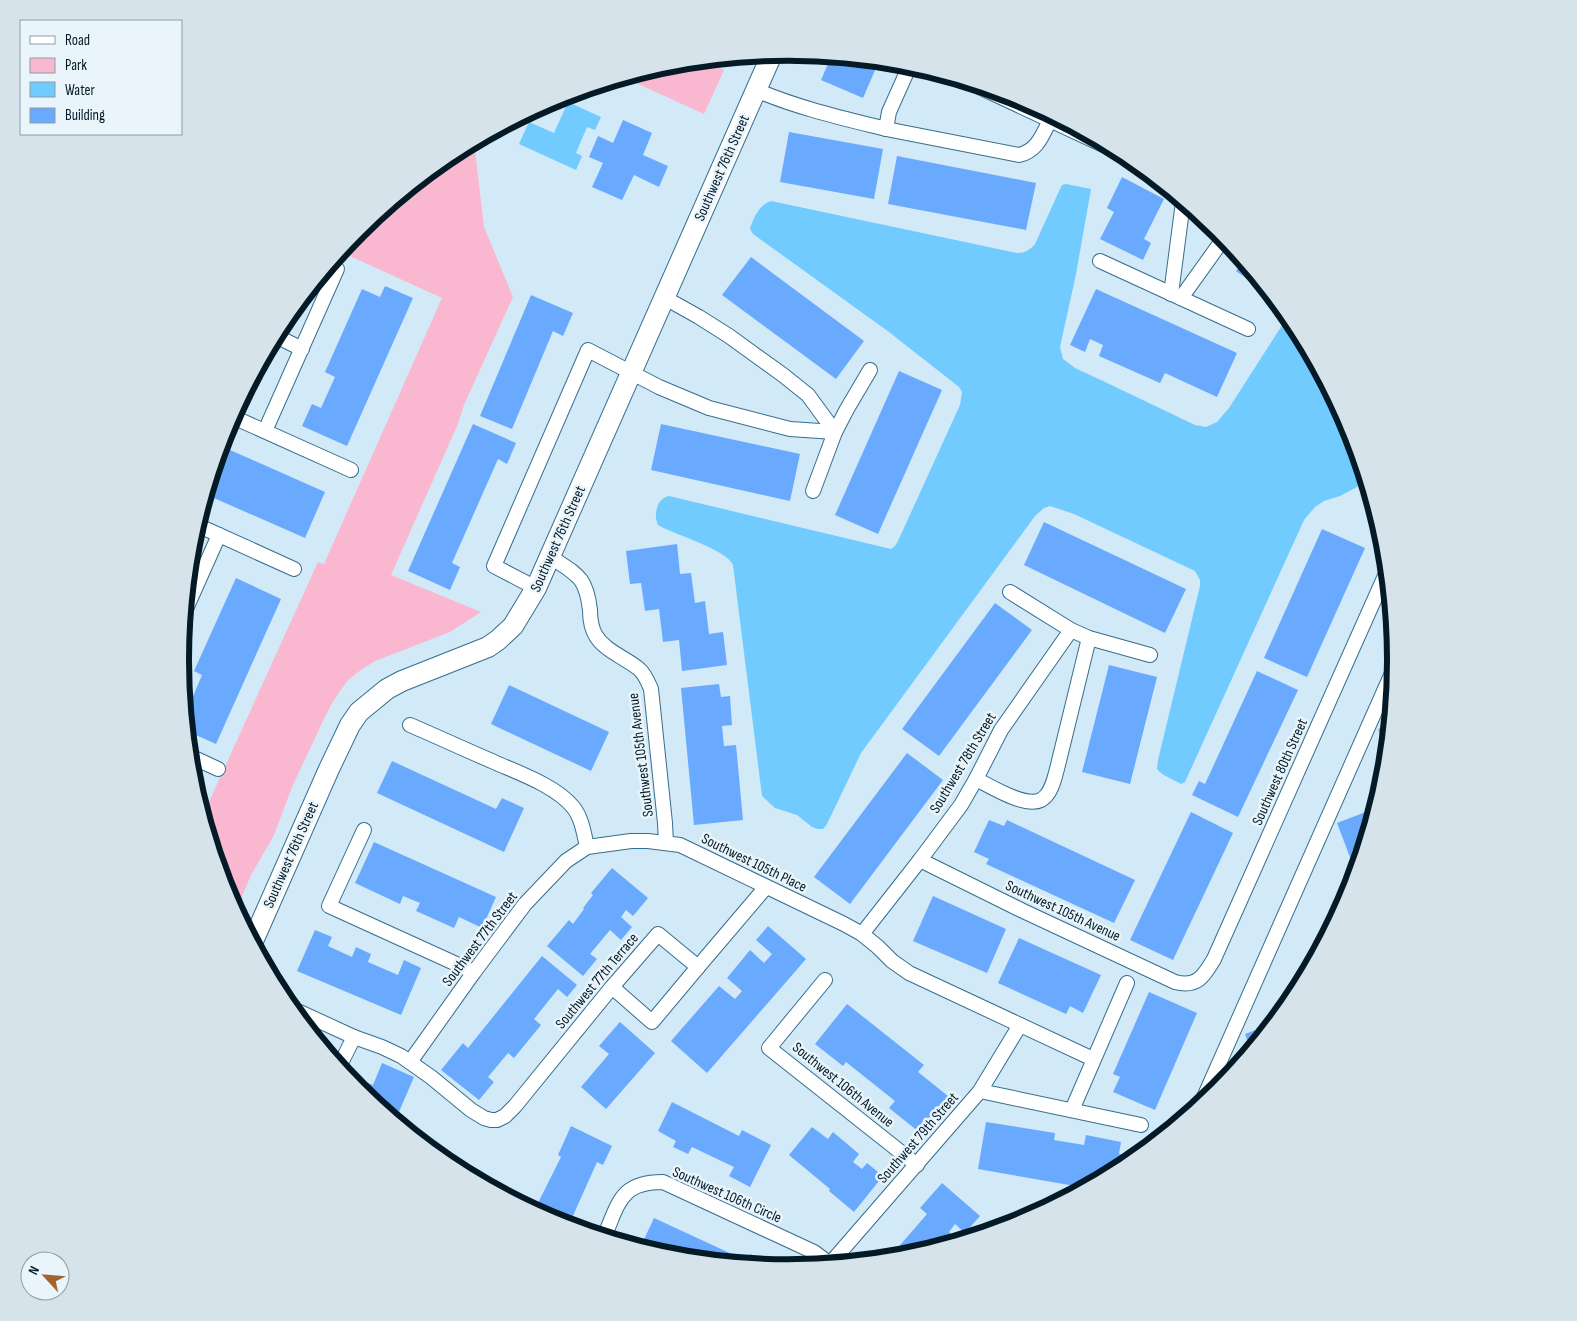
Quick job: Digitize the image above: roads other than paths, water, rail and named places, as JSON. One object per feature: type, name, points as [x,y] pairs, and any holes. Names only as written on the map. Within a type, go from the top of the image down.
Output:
[{"type":"street","name":"Southwest 76th Street","points":[[256,935],[333,761],[358,712],[387,689],[402,681],[480,650],[498,640],[516,621],[536,588],[768,62]]},
{"type":"street","points":[[886,129],[889,112],[906,73]]},
{"type":"street","points":[[756,90],[806,109],[886,129],[1018,155],[1028,153],[1037,144],[1049,121]]},
{"type":"street","points":[[1176,296],[1182,209]]},
{"type":"street","points":[[1176,296],[1219,244]]},
{"type":"street","points":[[1100,261],[1248,329]]},
{"type":"street","points":[[265,431],[337,270]]},
{"type":"street","points":[[665,298],[700,317],[783,375],[808,395],[835,432]]},
{"type":"street","points":[[283,340],[302,349]]},
{"type":"street","points":[[536,588],[494,566],[588,350],[659,387],[709,408],[790,429],[835,432]]},
{"type":"street","points":[[814,492],[835,432],[870,370]]},
{"type":"street","points":[[240,420],[351,470]]},
{"type":"street","points":[[205,528],[294,569]]},
{"type":"street","points":[[193,593],[219,535]]},
{"type":"street","name":"Southwest 105th Avenue","points":[[551,557],[582,581],[587,592],[591,622],[596,637],[608,648],[640,670],[651,689],[666,843]]},
{"type":"street","name":"Southwest 80th Street","points":[[1193,984],[1214,959],[1383,581]]},
{"type":"street","points":[[1010,592],[1070,630],[1089,638],[1150,656]]},
{"type":"street","name":"Southwest 78th Street","points":[[862,934],[920,860],[960,804],[976,779],[1001,730],[1070,630]]},
{"type":"street","points":[[976,779],[1022,800],[1031,802],[1041,800],[1046,795],[1053,782],[1058,765],[1089,638]]},
{"type":"street","points":[[1208,1088],[1387,685]]},
{"type":"street","points":[[410,725],[521,774],[552,790],[575,809],[581,822],[587,847]]},
{"type":"street","points":[[198,760],[218,769]]},
{"type":"street","points":[[364,830],[329,906],[474,972]]},
{"type":"street","name":"Southwest 105th Place","points":[[587,847],[631,841],[666,843],[684,847],[862,934],[892,961],[909,973],[1094,1059]]},
{"type":"street","name":"Southwest 77th Street","points":[[410,1062],[525,904],[566,861],[587,847]]},
{"type":"street","name":"Southwest 105th Avenue","points":[[920,860],[1021,910],[1175,982],[1188,985],[1193,984]]},
{"type":"street","points":[[612,987],[652,1022],[766,887]]},
{"type":"street","name":"Southwest 77th Terrace","points":[[410,1062],[478,1114],[491,1120],[498,1120],[515,1106],[658,934],[698,967]]},
{"type":"street","name":"Southwest 106th Avenue","points":[[825,980],[769,1048],[917,1165]]},
{"type":"street","points":[[1072,1110],[1127,983]]},
{"type":"street","points":[[306,1015],[354,1037],[382,1047],[410,1062]]},
{"type":"street","name":"Southwest 79th Street","points":[[835,1257],[980,1091],[1020,1025]]},
{"type":"street","points":[[343,1061],[354,1037]]},
{"type":"street","points":[[980,1091],[1141,1125]]},
{"type":"street","name":"Southwest 106th Circle","points":[[607,1231],[626,1192],[641,1184],[663,1182],[814,1252],[822,1258]]},
{"type":"water","points":[[570,103],[601,117],[595,130],[587,127],[576,153],[582,156],[576,170],[519,144],[529,122],[554,133],[567,104]]},
{"type":"water","points":[[1066,184],[1091,189],[1076,274],[1060,347],[1063,359],[1075,368],[1195,425],[1206,427],[1217,422],[1229,408],[1283,323],[1326,395],[1342,431],[1360,483],[1340,496],[1324,501],[1315,507],[1304,520],[1185,782],[1181,784],[1162,774],[1157,769],[1200,580],[1195,571],[1074,514],[1050,506],[1044,508],[1035,516],[861,753],[827,824],[823,829],[812,827],[797,815],[775,808],[762,796],[733,565],[721,553],[658,525],[656,517],[657,508],[665,497],[669,496],[891,549],[898,541],[960,405],[962,392],[959,387],[889,332],[753,234],[750,229],[753,220],[760,208],[771,201],[1020,253],[1027,251],[1035,244],[1062,185]]}]
